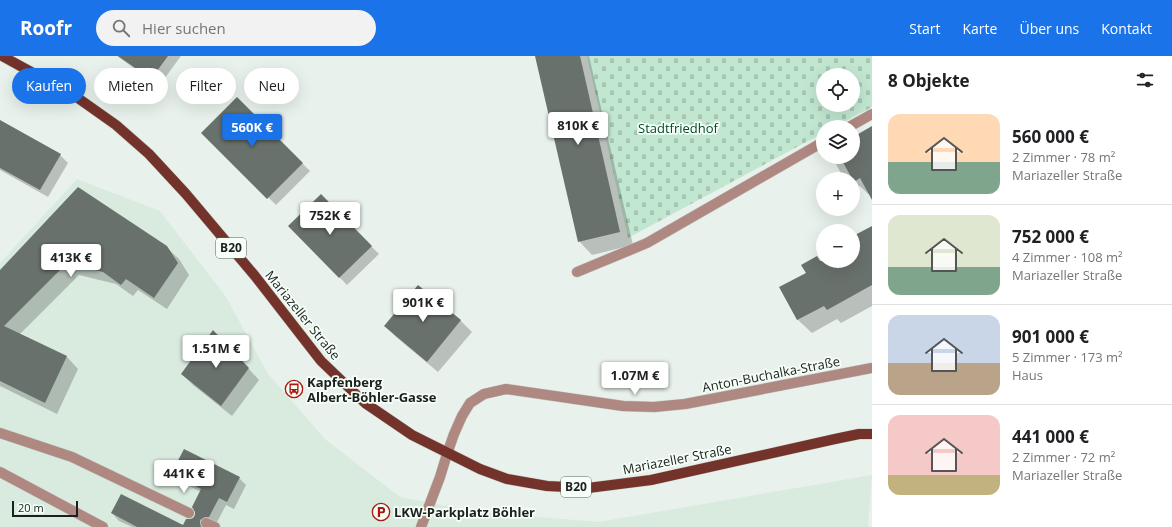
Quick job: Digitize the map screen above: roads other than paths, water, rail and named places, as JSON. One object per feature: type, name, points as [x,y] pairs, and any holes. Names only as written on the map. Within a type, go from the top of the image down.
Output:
[{"type":"main road","name":"Mariazeller Straße","points":[[2,56],[74,96],[121,130],[149,154],[186,194],[255,276],[321,361],[365,403],[412,435],[447,454],[480,469],[507,479],[547,486],[588,488],[651,480],[859,434],[872,434]]},
{"type":"street","points":[[860,121],[872,114]]},
{"type":"street","points":[[577,272],[647,243],[816,146]]},
{"type":"street","name":"Anton-Buchalka-Straße","points":[[421,527],[454,434],[462,416],[470,403],[484,394],[506,390],[623,406],[654,407],[685,404],[872,368]]},
{"type":"street","points":[[0,433],[72,457],[189,514]]},
{"type":"street","points":[[0,472],[103,527]]},
{"type":"street","points":[[426,527],[427,512]]},
{"type":"place","name":"Kapfenberg Albert-Böhler-Gasse","points":[[294,389]]},
{"type":"place","name":"LKW-Parkplatz Böhler","points":[[381,512]]},
{"type":"park label","name":"Stadtfriedhof","points":[[678,128]]}]
